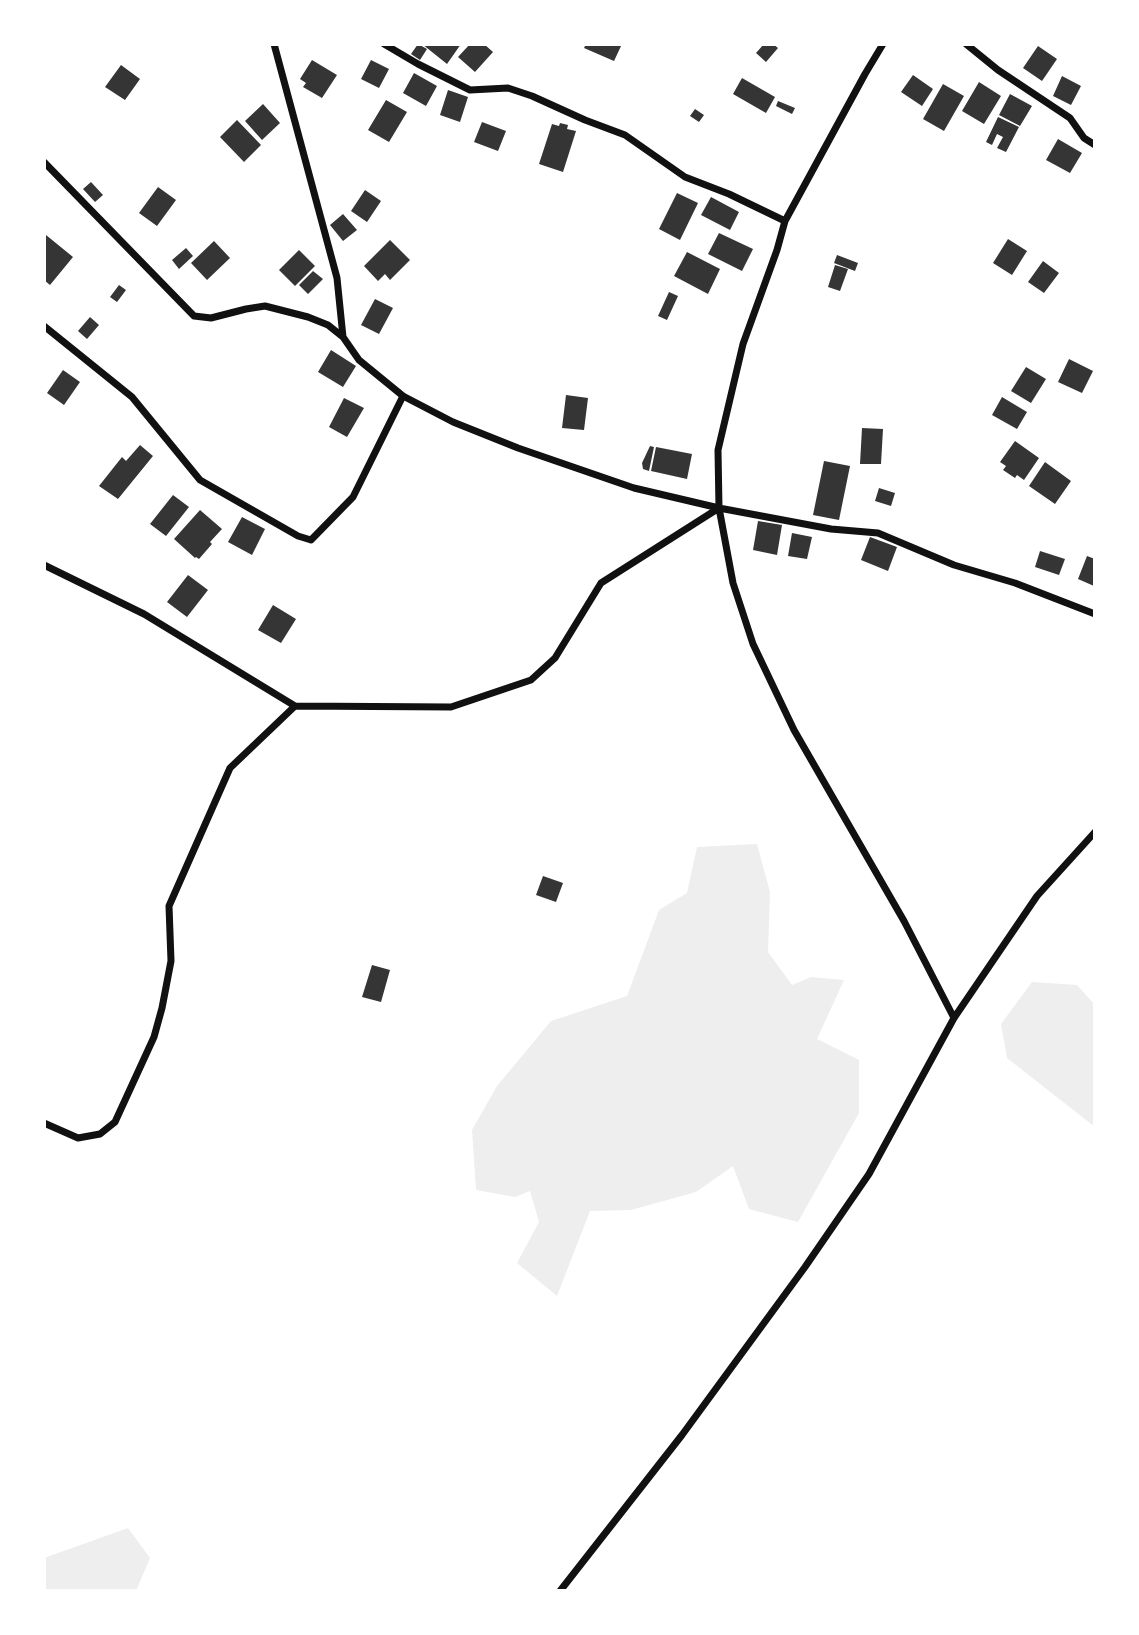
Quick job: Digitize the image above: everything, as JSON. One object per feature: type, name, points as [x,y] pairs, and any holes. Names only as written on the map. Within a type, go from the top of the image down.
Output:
[{"type":"street","points":[[274,44],[337,278],[343,337]]},
{"type":"street","points":[[384,44],[470,90],[508,88],[625,135],[685,177],[785,221]]},
{"type":"street","points":[[883,44],[785,221],[743,344],[718,450],[719,508],[733,583],[753,644],[794,730],[904,921],[954,1018]]},
{"type":"street","points":[[966,44],[998,70],[1070,118],[1084,138],[1095,145]]},
{"type":"street","points":[[44,162],[194,316],[211,318],[265,306],[308,317],[328,325],[343,337],[359,360],[403,396],[453,422],[533,453],[634,488],[719,508],[831,529],[878,533],[954,565],[1015,583],[1095,614]]},
{"type":"street","points":[[44,326],[132,397],[200,480],[298,536],[311,540],[353,497],[403,396]]},
{"type":"street","points":[[44,565],[144,614],[295,706],[451,707],[531,680],[555,658],[601,583],[719,508]]},
{"type":"street","points":[[44,1123],[78,1138],[100,1134],[115,1122],[154,1037],[162,1008],[171,961],[169,906],[230,768],[295,706]]},
{"type":"street","points":[[560,1591],[682,1435],[805,1267],[869,1174],[954,1018],[1037,896],[1095,832]]},
{"type":"shaded area","points":[[757,844],[770,892],[768,952],[792,985],[811,977],[844,980],[817,1039],[859,1060],[859,1113],[798,1222],[749,1209],[733,1166],[696,1192],[631,1210],[590,1211],[557,1296],[517,1263],[539,1222],[530,1191],[515,1197],[476,1190],[472,1130],[497,1086],[551,1021],[627,996],[659,910],[687,893],[697,847]]},
{"type":"shaded area","points":[[1032,982],[1077,985],[1095,1005],[1095,1127],[1007,1058],[1001,1024]]},
{"type":"shaded area","points":[[128,1528],[150,1558],[136,1591],[44,1591],[44,1558]]},
{"type":"building","points":[[418,44],[427,49],[420,60],[411,54]]},
{"type":"building","points":[[422,44],[461,44],[447,64]]},
{"type":"building","points":[[470,44],[484,44],[493,52],[475,72],[458,57]]},
{"type":"building","points":[[586,44],[622,44],[614,61],[584,48]]},
{"type":"building","points":[[764,44],[773,44],[778,48],[766,62],[756,53]]},
{"type":"building","points":[[1038,46],[1057,59],[1042,81],[1023,68]]},
{"type":"building","points":[[312,60],[337,75],[322,98],[303,87],[306,83],[300,79]]},
{"type":"building","points":[[371,60],[389,69],[379,88],[361,79]]},
{"type":"building","points":[[121,65],[140,79],[125,100],[105,87]]},
{"type":"building","points":[[414,73],[437,86],[426,106],[403,93]]},
{"type":"building","points":[[913,75],[933,89],[922,106],[901,92]]},
{"type":"building","points":[[1062,76],[1081,86],[1071,105],[1053,96]]},
{"type":"building","points":[[742,78],[775,97],[766,113],[733,94]]},
{"type":"building","points":[[979,82],[1001,96],[984,124],[962,111]]},
{"type":"building","points":[[943,84],[964,96],[944,131],[923,119]]},
{"type":"building","points":[[448,90],[468,97],[460,122],[440,115]]},
{"type":"building","points":[[1010,94],[1032,106],[1020,126],[999,115]]},
{"type":"building","points":[[386,100],[407,112],[389,142],[368,130]]},
{"type":"building","points":[[778,101],[795,108],[792,114],[776,106]]},
{"type":"building","points":[[263,104],[280,123],[262,140],[245,121]]},
{"type":"building","points":[[695,109],[704,115],[699,122],[690,116]]},
{"type":"building","points":[[998,117],[1019,127],[1006,152],[997,148],[1003,137],[997,134],[992,145],[986,142]]},
{"type":"building","points":[[237,120],[261,145],[244,162],[220,137]]},
{"type":"building","points":[[482,122],[506,131],[498,151],[474,142]]},
{"type":"building","points":[[560,123],[576,131],[563,172],[539,164],[552,124],[559,126]]},
{"type":"building","points":[[1058,139],[1082,153],[1070,173],[1046,160]]},
{"type":"building","points":[[91,182],[103,195],[95,202],[83,189]]},
{"type":"building","points":[[158,187],[176,200],[157,226],[139,213]]},
{"type":"building","points":[[365,190],[381,201],[367,222],[351,211]]},
{"type":"building","points":[[677,193],[698,203],[680,240],[659,229]]},
{"type":"building","points":[[711,197],[739,212],[730,230],[701,215]]},
{"type":"building","points":[[343,214],[357,230],[343,241],[330,225]]},
{"type":"building","points":[[719,233],[753,249],[742,271],[708,254]]},
{"type":"building","points":[[46,235],[73,257],[50,285],[44,280]]},
{"type":"building","points":[[1008,239],[1027,251],[1012,275],[993,263]]},
{"type":"building","points":[[390,240],[410,260],[390,280],[385,274],[378,281],[364,266]]},
{"type":"building","points":[[214,241],[230,258],[207,280],[191,263]]},
{"type":"building","points":[[186,248],[193,256],[179,269],[172,260]]},
{"type":"building","points":[[299,250],[315,266],[295,286],[279,270]]},
{"type":"building","points":[[687,252],[720,269],[708,294],[674,276]]},
{"type":"building","points":[[837,255],[858,263],[855,271],[834,263]]},
{"type":"building","points":[[1043,261],[1059,273],[1044,293],[1028,282]]},
{"type":"building","points":[[835,265],[848,269],[840,291],[828,287]]},
{"type":"building","points":[[313,271],[323,279],[308,294],[299,285]]},
{"type":"building","points":[[119,285],[126,290],[117,302],[110,297]]},
{"type":"building","points":[[669,292],[678,296],[667,320],[658,316]]},
{"type":"building","points":[[375,299],[393,308],[379,334],[361,325]]},
{"type":"building","points":[[90,317],[99,325],[87,339],[78,331]]},
{"type":"building","points":[[331,350],[356,366],[343,387],[318,372]]},
{"type":"building","points":[[1069,359],[1093,371],[1082,393],[1058,382]]},
{"type":"building","points":[[1026,367],[1046,379],[1031,403],[1011,391]]},
{"type":"building","points":[[63,370],[80,382],[64,405],[47,393]]},
{"type":"building","points":[[566,395],[588,398],[584,430],[562,428]]},
{"type":"building","points":[[1002,397],[1027,412],[1017,429],[992,415]]},
{"type":"building","points":[[344,398],[364,408],[347,437],[329,427]]},
{"type":"building","points":[[862,428],[883,429],[881,464],[860,464]]},
{"type":"building","points":[[1015,441],[1039,458],[1024,480],[1003,470],[1006,466],[1000,462]]},
{"type":"building","points":[[140,445],[153,456],[118,499],[99,486],[122,457],[126,461]]},
{"type":"building","points":[[650,446],[654,447],[649,471],[643,469],[642,463]]},
{"type":"building","points":[[656,447],[692,454],[687,479],[651,471]]},
{"type":"building","points":[[824,461],[850,466],[839,520],[813,515]]},
{"type":"building","points":[[1045,462],[1071,481],[1055,504],[1029,486]]},
{"type":"building","points":[[879,488],[895,493],[891,506],[875,501]]},
{"type":"building","points":[[173,495],[189,507],[166,536],[150,524]]},
{"type":"building","points":[[200,510],[222,529],[199,559],[174,539]]},
{"type":"building","points":[[242,517],[265,529],[252,555],[228,542]]},
{"type":"building","points":[[758,521],[782,525],[777,555],[753,550]]},
{"type":"building","points":[[792,533],[812,537],[807,559],[788,556]]},
{"type":"building","points":[[870,537],[897,547],[888,571],[861,560]]},
{"type":"building","points":[[1040,551],[1065,559],[1059,575],[1035,567]]},
{"type":"building","points":[[1087,556],[1095,559],[1094,586],[1078,579]]},
{"type":"building","points":[[188,575],[208,590],[187,617],[167,602]]},
{"type":"building","points":[[273,605],[296,619],[281,643],[258,630]]},
{"type":"building","points":[[543,876],[563,883],[556,902],[536,895]]},
{"type":"building","points":[[372,965],[390,970],[381,1002],[362,997]]}]
